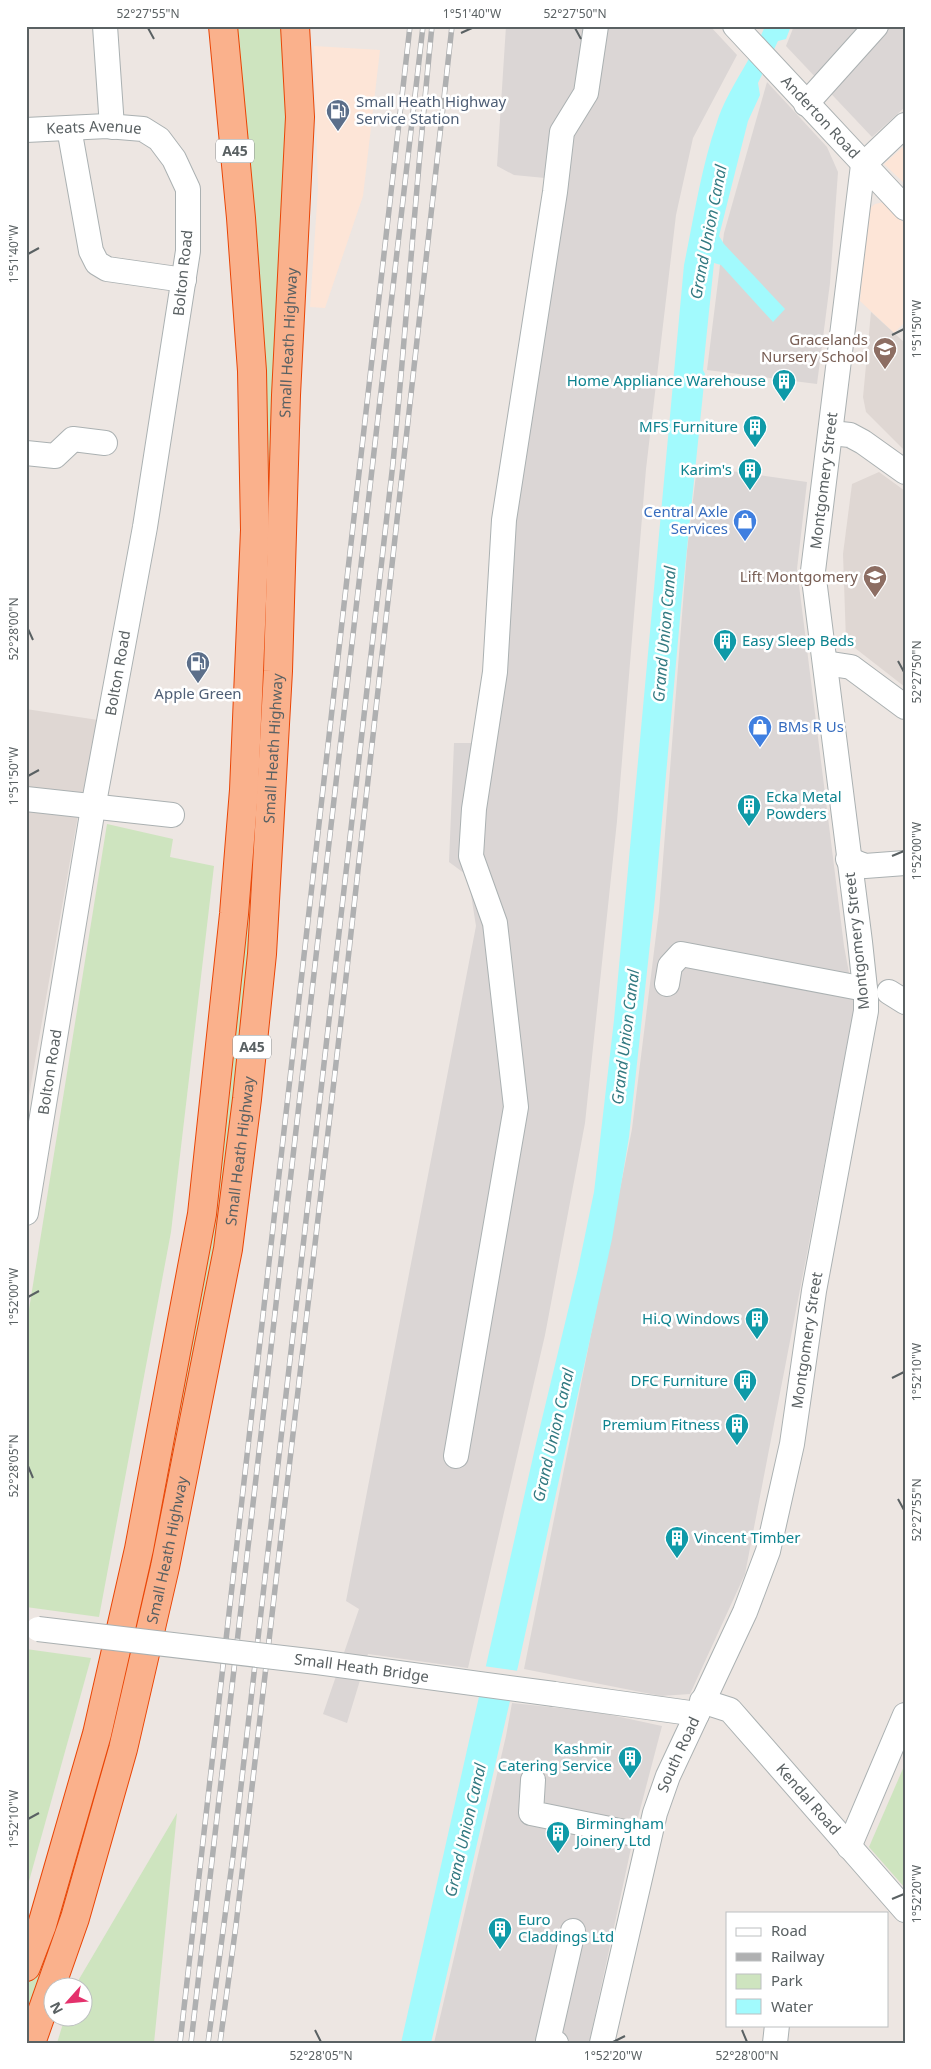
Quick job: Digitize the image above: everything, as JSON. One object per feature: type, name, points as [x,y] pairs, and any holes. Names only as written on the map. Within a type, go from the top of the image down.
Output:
[{"type":"highway","name":"Small Heath Highway","points":[[26,1967],[42,1925],[98,1734],[139,1549],[202,1214],[234,914],[244,790],[255,530],[252,371],[223,26]]},
{"type":"highway","name":"Small Heath Highway","points":[[31,2043],[75,1918],[123,1749],[165,1566],[230,1240],[248,1098],[262,954],[278,671],[286,395],[300,117],[295,26]]},
{"type":"street","points":[[105,26],[112,127]]},
{"type":"street","points":[[456,1456],[516,1107],[495,923],[471,856],[474,809],[494,672],[504,520],[562,132],[586,93],[596,26]]},
{"type":"street","points":[[806,104],[876,26]]},
{"type":"street","name":"Anderton Road","points":[[738,30],[905,208]]},
{"type":"street","points":[[863,165],[905,125]]},
{"type":"street","name":"Keats Avenue","points":[[26,130],[112,127],[143,129],[159,139]]},
{"type":"street","points":[[69,128],[92,251],[96,263],[107,269],[184,280]]},
{"type":"street","name":"Bolton Road","points":[[26,1213],[93,808],[145,527],[188,251],[188,189],[174,159],[159,139]]},
{"type":"street","name":"Montgomery Street","points":[[700,1708],[745,1612],[768,1551],[792,1444],[850,1139],[866,1011],[865,989],[813,572],[863,165]]},
{"type":"street","points":[[831,433],[850,435],[905,472]]},
{"type":"street","points":[[26,453],[55,456],[73,439],[105,443]]},
{"type":"street","points":[[825,663],[850,667],[905,707]]},
{"type":"street","points":[[26,799],[93,808],[172,815]]},
{"type":"street","points":[[848,859],[865,866],[905,863]]},
{"type":"street","points":[[667,984],[670,966],[682,954],[865,989]]},
{"type":"street","name":"Small Heath Bridge","points":[[32,1628],[317,1662],[554,1694],[700,1708]]},
{"type":"street","name":"South Road","points":[[602,2043],[655,1813],[668,1776],[700,1708]]},
{"type":"street","name":"Kendal Road","points":[[700,1708],[730,1710],[849,1847],[898,1911]]},
{"type":"street","points":[[849,1847],[905,1715]]},
{"type":"street","points":[[533,1780],[532,1813],[649,1837]]},
{"type":"street","points":[[556,2043],[548,2041],[573,1931]]},
{"type":"street","points":[[775,2043],[777,2026]]},
{"type":"shaded area","points":[[506,26],[710,26],[737,55],[693,138],[676,215],[646,469],[617,821],[585,1123],[545,1335],[468,1668],[368,1654],[347,1723],[323,1714],[359,1609],[346,1601],[476,926],[468,876],[449,862],[454,743],[475,743],[496,516],[545,178],[514,175],[497,166]]},
{"type":"shaded area","points":[[794,26],[905,26],[905,107],[872,137],[786,46]]},
{"type":"shaded area","points":[[314,46],[380,50],[363,196],[325,308],[310,307],[318,189]]},
{"type":"shaded area","points":[[767,82],[827,147],[838,172],[830,283],[817,384],[707,370],[724,233]]},
{"type":"shaded area","points":[[905,145],[905,184],[884,164]]},
{"type":"shaded area","points":[[884,202],[905,224],[905,322],[894,333],[860,301],[868,210],[875,204]]},
{"type":"shaded area","name":"Gracelands Nursery School","points":[[871,312],[905,343],[905,451],[866,412],[863,397]]},
{"type":"shaded area","points":[[697,466],[807,482],[797,569],[844,946],[855,1005],[745,1574],[690,1694],[661,1696],[524,1669],[632,1129],[659,911],[687,551]]},
{"type":"shaded area","name":"Lift Montgomery","points":[[879,472],[905,491],[905,687],[846,641],[843,554],[852,484]]},
{"type":"shaded area","points":[[26,709],[98,720],[77,821],[26,1113]]},
{"type":"shaded area","points":[[512,1703],[597,1712],[662,1726],[636,1825],[589,2043],[434,2043],[506,1736]]},
{"type":"green space","points":[[237,26],[285,26],[290,140],[251,951],[221,1203],[150,1615],[106,1782],[26,2025],[26,1988],[56,1913],[235,981],[250,187]]},
{"type":"green space","points":[[107,824],[173,839],[170,857],[214,866],[171,1232],[99,1617],[26,1607],[26,1328]]},
{"type":"green space","points":[[26,1649],[91,1658],[26,1892]]},
{"type":"green space","points":[[905,1764],[905,1888],[869,1847]]},
{"type":"green space","points":[[177,1813],[154,2043],[57,2043],[62,2026],[92,2026],[92,1976],[81,1976]]},
{"type":"water","name":"Grand Union Canal","points":[[765,26],[791,26],[786,39],[778,41],[758,83],[760,95],[748,121],[719,236],[724,244],[785,309],[773,322],[721,265],[714,263],[655,898],[629,1137],[612,1239],[519,1662],[431,2043],[401,2043],[594,1192],[614,1020],[684,265],[711,139],[727,97],[754,51]]},
{"type":"pier","points":[[483,1666],[519,1671],[512,1701],[477,1696]]},
{"type":"railway","points":[[180,2043],[410,26]]},
{"type":"railway","points":[[191,2043],[423,26]]},
{"type":"railway","points":[[208,2043],[233,1856],[393,463],[432,26]]},
{"type":"railway","points":[[220,2043],[236,1925],[348,960],[452,26]]},
{"type":"place","name":"Small Heath Highway Service Station","points":[[338,132]]},
{"type":"place","name":"Gracelands Nursery School","points":[[885,370]]},
{"type":"place","name":"Home Appliance Warehouse","points":[[784,402]]},
{"type":"place","name":"MFS Furniture","points":[[755,448]]},
{"type":"place","name":"Karim's","points":[[750,491]]},
{"type":"place","name":"Central Axle Services","points":[[745,542]]},
{"type":"place","name":"Lift Montgomery","points":[[875,598]]},
{"type":"place","name":"Easy Sleep Beds","points":[[725,662]]},
{"type":"place","name":"Apple Green","points":[[198,684]]},
{"type":"place","name":"BMs R Us","points":[[760,748]]},
{"type":"place","name":"Ecka Metal Powders","points":[[749,827]]},
{"type":"place","name":"Hi.Q Windows","points":[[757,1340]]},
{"type":"place","name":"DFC Furniture","points":[[745,1402]]},
{"type":"place","name":"Premium Fitness","points":[[737,1446]]},
{"type":"place","name":"Vincent Timber","points":[[677,1559]]},
{"type":"place","name":"Kashmir Catering Service","points":[[630,1779]]},
{"type":"place","name":"Birmingham Joinery Ltd","points":[[558,1854]]},
{"type":"place","name":"Euro Claddings Ltd","points":[[500,1950]]}]
